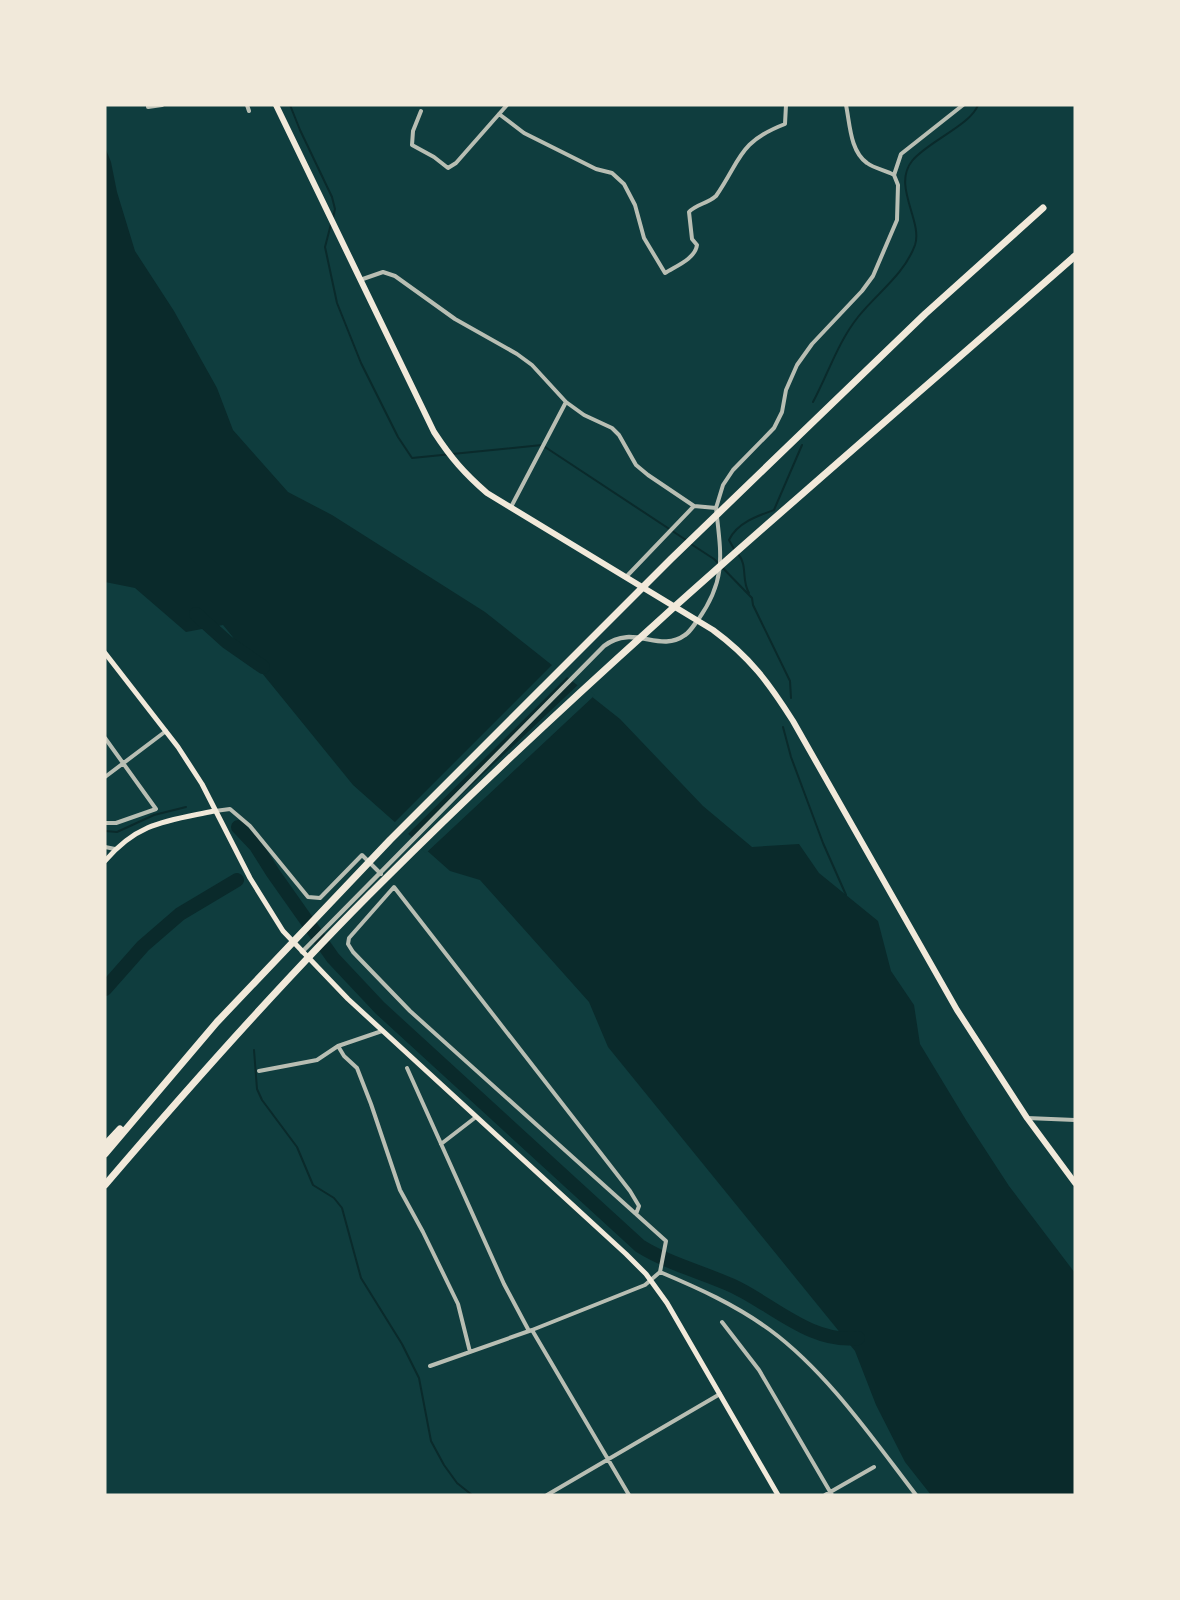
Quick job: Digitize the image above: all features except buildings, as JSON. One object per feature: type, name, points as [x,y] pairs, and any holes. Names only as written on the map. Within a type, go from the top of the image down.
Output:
[{"type":"highway","points":[[276,105],[434,432],[446,450],[463,472],[487,493],[730,642],[767,680],[793,721],[957,1010],[1027,1118],[1075,1183]]},
{"type":"highway","points":[[105,1154],[217,1022],[390,840],[671,559],[925,314],[1043,208]]},
{"type":"highway","points":[[105,1185],[217,1056],[333,932],[441,824],[598,677],[851,451],[1075,256]]},
{"type":"highway","points":[[105,1145],[168,1078]]},
{"type":"main road","points":[[105,653],[166,731],[202,784],[250,878],[283,931],[382,1031],[626,1254],[652,1281],[778,1495]]},
{"type":"main road","points":[[105,861],[129,836],[148,826],[214,811]]},
{"type":"street","points":[[148,105],[148,107],[162,105]]},
{"type":"street","points":[[247,105],[249,111]]},
{"type":"street","points":[[421,111],[413,131],[412,145],[435,156],[448,168],[456,163],[507,105]]},
{"type":"street","points":[[499,114],[524,134],[596,169],[612,173],[624,184],[635,206],[644,238],[665,273],[691,256],[696,250],[697,245],[692,239],[689,212],[716,196],[743,150],[765,131],[785,124],[786,105]]},
{"type":"street","points":[[846,105],[854,145],[862,159],[869,165],[894,175]]},
{"type":"street","points":[[302,952],[604,646],[613,639],[627,636],[671,641],[686,635],[697,621],[708,606],[720,573],[721,554],[716,508],[723,485],[734,470],[774,428],[782,412],[786,390],[798,365],[812,344],[862,291],[873,276],[897,220],[898,185],[894,175],[901,154],[963,105]]},
{"type":"street","points":[[360,280],[383,272],[395,276],[455,319],[525,359],[566,402],[619,435],[636,465],[694,506],[716,508]]},
{"type":"street","points":[[511,507],[566,402]]},
{"type":"street","points":[[625,577],[694,506]]},
{"type":"street","points":[[105,777],[166,731]]},
{"type":"street","points":[[105,738],[156,808],[116,823],[106,822]]},
{"type":"street","points":[[214,811],[230,809],[250,826],[308,897],[320,898],[362,855],[394,887],[630,1191],[639,1206],[636,1214]]},
{"type":"street","points":[[105,847],[115,849]]},
{"type":"street","points":[[394,887],[349,938],[348,944],[353,951],[410,1011],[666,1241],[660,1272],[645,1285],[531,1330],[430,1366]]},
{"type":"street","points":[[260,1071],[317,1060],[338,1046],[382,1031]]},
{"type":"street","points":[[338,1046],[344,1056],[357,1068],[400,1190],[458,1304],[470,1352]]},
{"type":"street","points":[[407,1068],[504,1284],[629,1495]]},
{"type":"street","points":[[441,1144],[476,1117]]},
{"type":"street","points":[[1027,1118],[1075,1120]]},
{"type":"street","points":[[660,1272],[728,1304],[763,1325],[784,1342],[849,1408],[916,1495]]},
{"type":"street","points":[[722,1323],[759,1370],[831,1494]]},
{"type":"street","points":[[547,1495],[720,1394]]},
{"type":"street","points":[[825,1495],[831,1494],[874,1467]]},
{"type":"water","points":[[105,147],[135,251],[174,311],[217,388],[233,430],[288,492],[332,515],[485,612],[620,719],[703,806],[752,847],[799,844],[819,873],[878,921],[891,971],[914,1005],[920,1044],[1009,1186],[1075,1273],[1075,1495],[931,1495],[905,1462],[876,1405],[855,1351],[608,1047],[589,1002],[480,880],[450,871],[353,785],[223,625],[186,632],[135,588],[105,582]]},
{"type":"pier","points":[[554,663],[569,675],[406,836],[393,824]]},
{"type":"pier","points":[[580,683],[595,695],[426,853],[412,841]]},
{"type":"waterway","points":[[290,105],[332,197],[335,209],[333,218]]},
{"type":"waterway","points":[[813,402],[851,327],[865,308],[897,275],[915,245],[915,225],[905,181],[912,161],[967,120],[978,105]]},
{"type":"waterway","points":[[331,224],[325,247],[337,303],[361,363],[398,437],[412,458],[542,445],[686,540]]},
{"type":"waterway","points":[[734,549],[729,540],[737,529],[754,518],[774,510],[802,445]]},
{"type":"waterway","points":[[691,544],[714,559],[752,598]]},
{"type":"waterway","points":[[738,554],[743,563],[745,583],[749,593]]},
{"type":"waterway","points":[[752,598],[753,605],[790,681],[791,698]]},
{"type":"waterway","points":[[196,614],[227,642],[263,667]]},
{"type":"waterway","points":[[783,727],[791,757],[823,843],[846,895]]},
{"type":"waterway","points":[[105,831],[117,832],[154,815],[186,807]]},
{"type":"waterway","points":[[238,827],[256,846],[333,958],[380,1008],[640,1246],[674,1263],[733,1286],[808,1329],[824,1335],[858,1338]]},
{"type":"waterway","points":[[105,989],[143,946],[180,914],[237,880]]},
{"type":"waterway","points":[[254,1050],[257,1089],[262,1100],[297,1147],[313,1185],[334,1198],[342,1208],[361,1278],[402,1344],[419,1378],[431,1441],[457,1483],[472,1495]]}]
